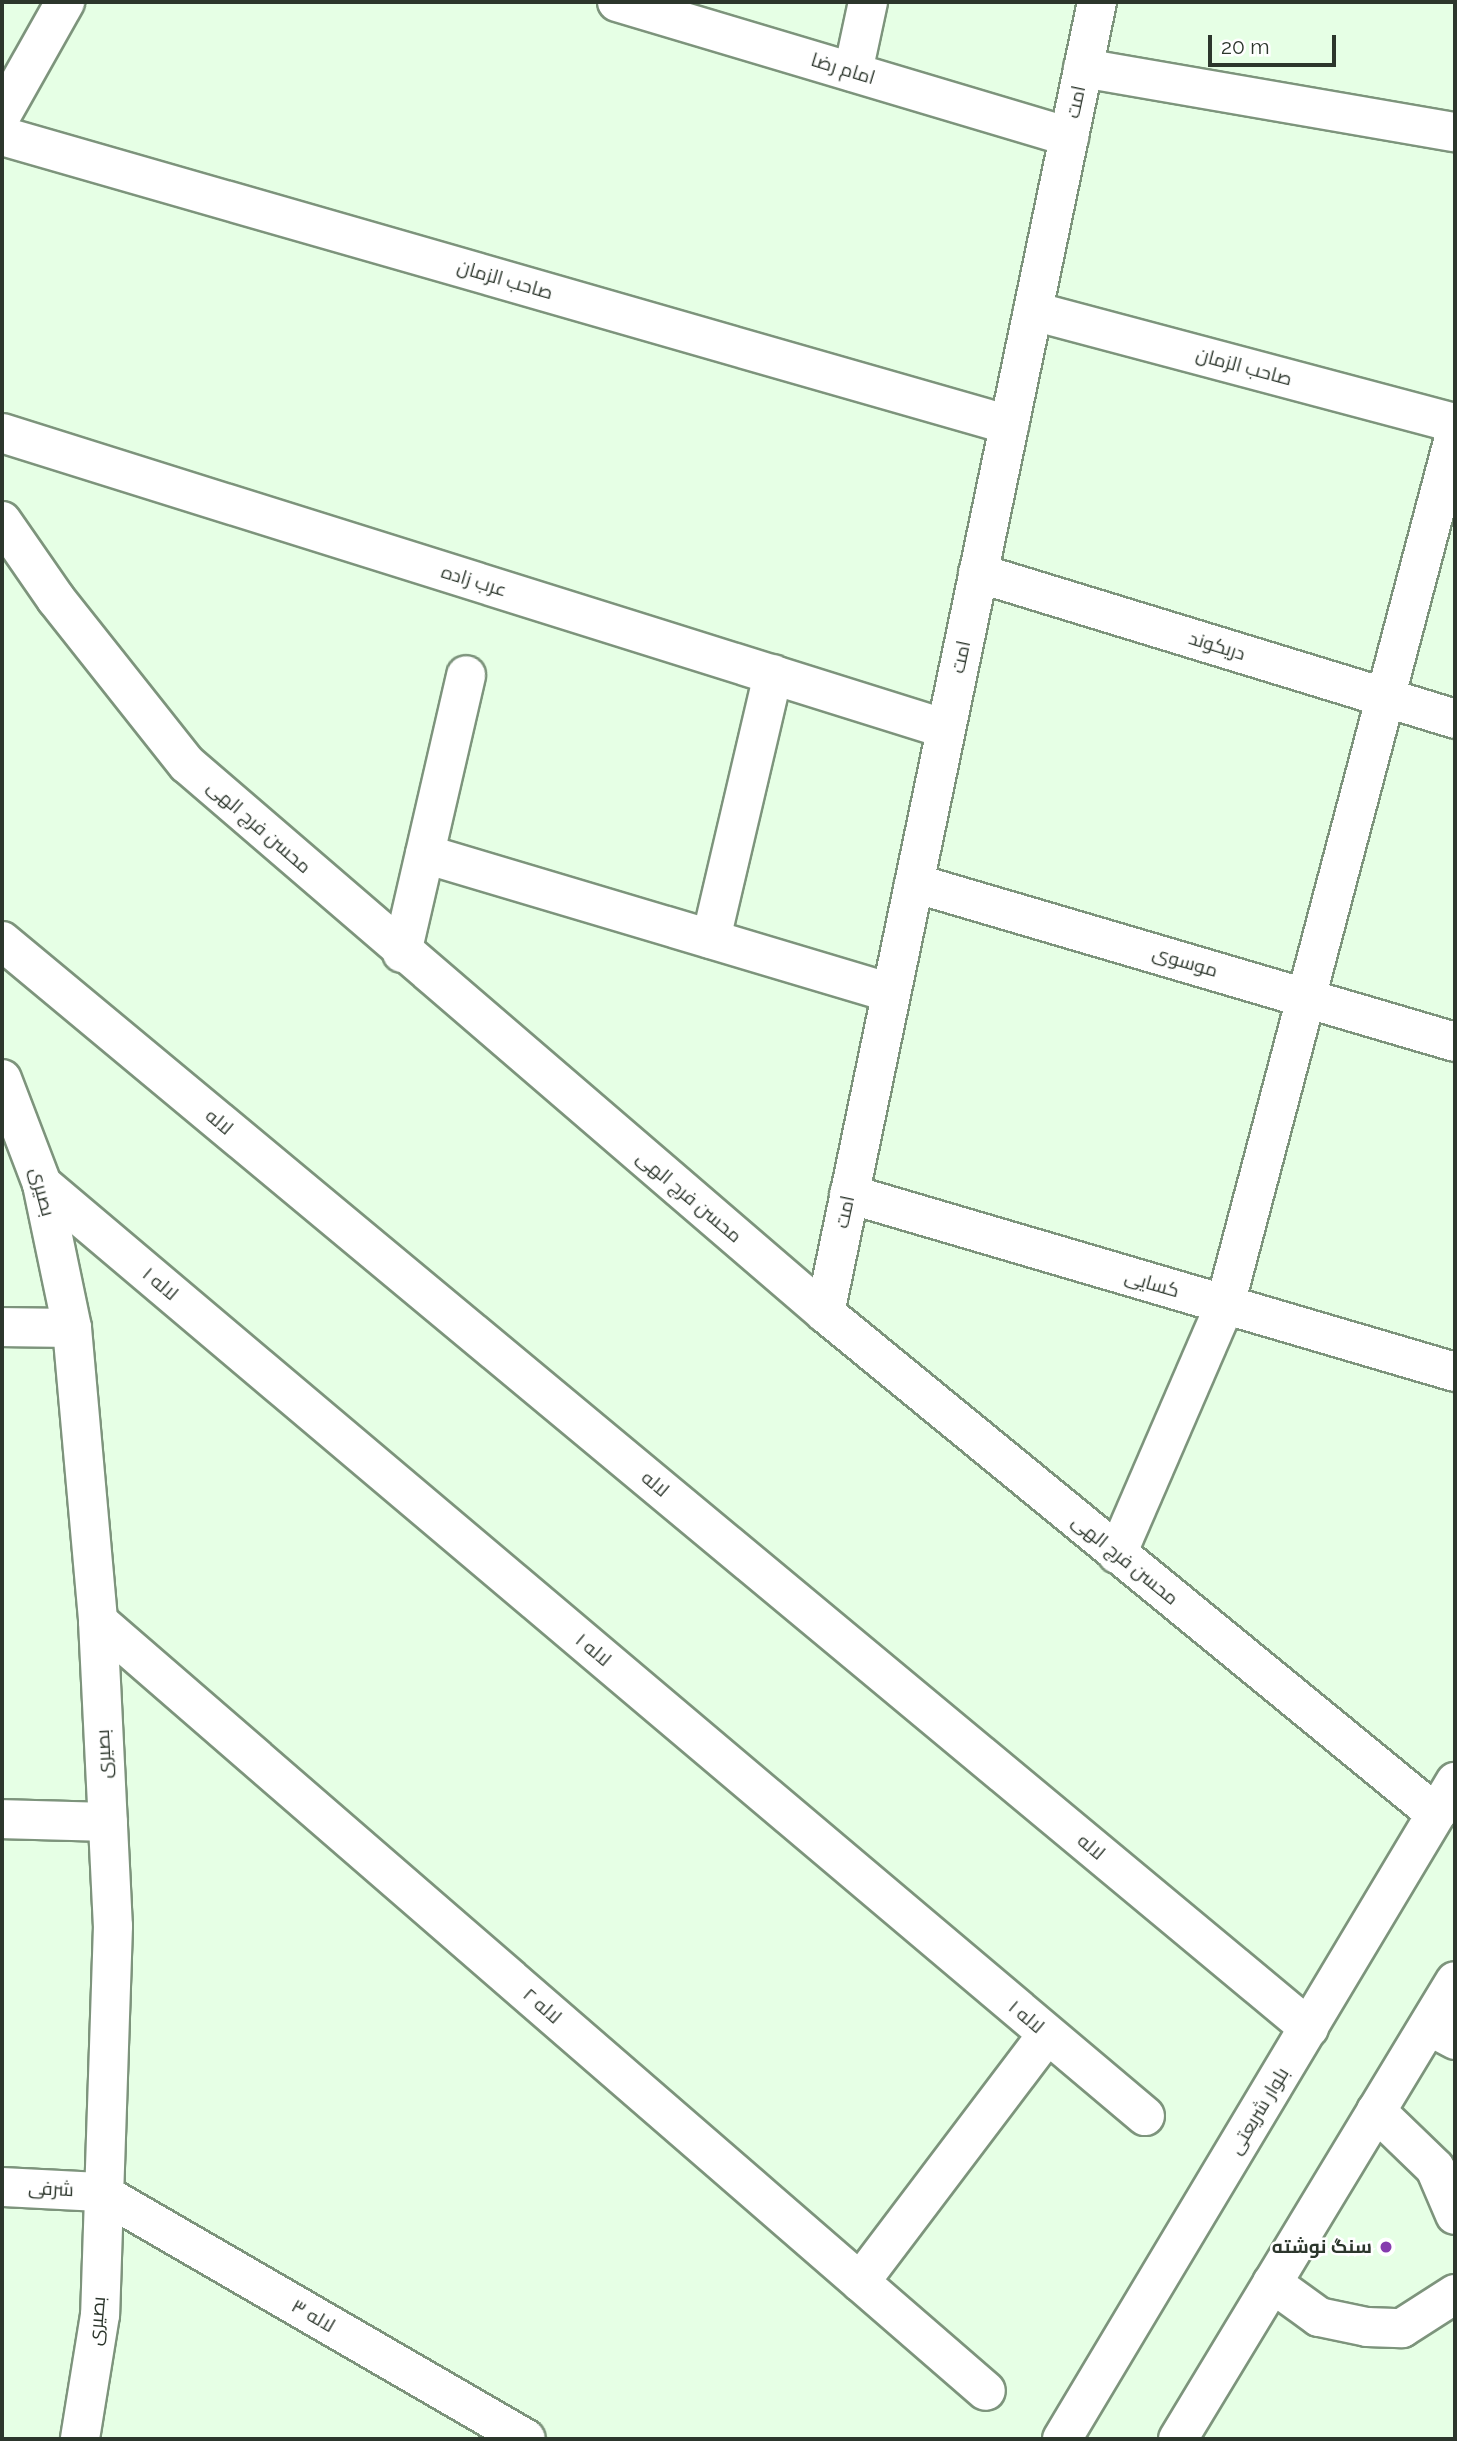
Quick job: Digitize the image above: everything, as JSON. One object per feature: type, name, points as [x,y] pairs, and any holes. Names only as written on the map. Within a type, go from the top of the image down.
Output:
[{"type":"street","points":[[2,114],[65,2]]},
{"type":"street","name":"امام رضا","points":[[617,2],[1069,137]]},
{"type":"street","points":[[853,72],[868,2]]},
{"type":"street","name":"امت","points":[[825,1313],[1097,2]]},
{"type":"street","points":[[1083,68],[1455,132]]},
{"type":"street","name":"صاحب الزمان","points":[[2,136],[1009,425]]},
{"type":"street","name":"صاحب الزمان","points":[[1032,311],[1455,423]]},
{"type":"street","name":"عرب زاده","points":[[2,433],[946,729]]},
{"type":"street","points":[[1117,1554],[1225,1305],[1455,434]]},
{"type":"street","name":"محسن فرج الهی","points":[[2,521],[187,764],[402,953],[825,1313],[1436,1814]]},
{"type":"street","name":"دریکوند","points":[[978,573],[1455,719]]},
{"type":"street","points":[[711,939],[774,674]]},
{"type":"street","points":[[402,953],[466,676]]},
{"type":"street","points":[[425,854],[891,993]]},
{"type":"street","name":"موسوی","points":[[914,883],[1455,1042]]},
{"type":"street","name":"لاله","points":[[2,941],[1309,2028]]},
{"type":"street","name":"بصیری","points":[[2,1079],[42,1184],[72,1328],[98,1621],[113,1926],[100,2192],[100,2315],[80,2439]]},
{"type":"street","name":"لاله ۱","points":[[42,1184],[1145,2116]]},
{"type":"street","name":"کسایی","points":[[849,1194],[1455,1372]]},
{"type":"street","points":[[2,1327],[72,1328]]},
{"type":"street","name":"لاله ۲","points":[[98,1621],[986,2391]]},
{"type":"street","name":"بلوار شریعتی","points":[[1062,2439],[1455,1782]]},
{"type":"street","points":[[2,1819],[108,1822]]},
{"type":"street","points":[[1178,2439],[1376,2111],[1442,2033],[1455,1981]]},
{"type":"street","points":[[860,2282],[1047,2035]]},
{"type":"street","points":[[1376,2111],[1435,2168],[1455,2216]]},
{"type":"street","name":"شرفی","points":[[2,2187],[100,2192]]},
{"type":"street","name":"لاله ۳","points":[[100,2192],[526,2439]]},
{"type":"street","points":[[1272,2283],[1319,2317],[1367,2327],[1402,2329],[1455,2294]]},
{"type":"place","name":"سنگ نوشته","points":[[1386,2247]]}]
